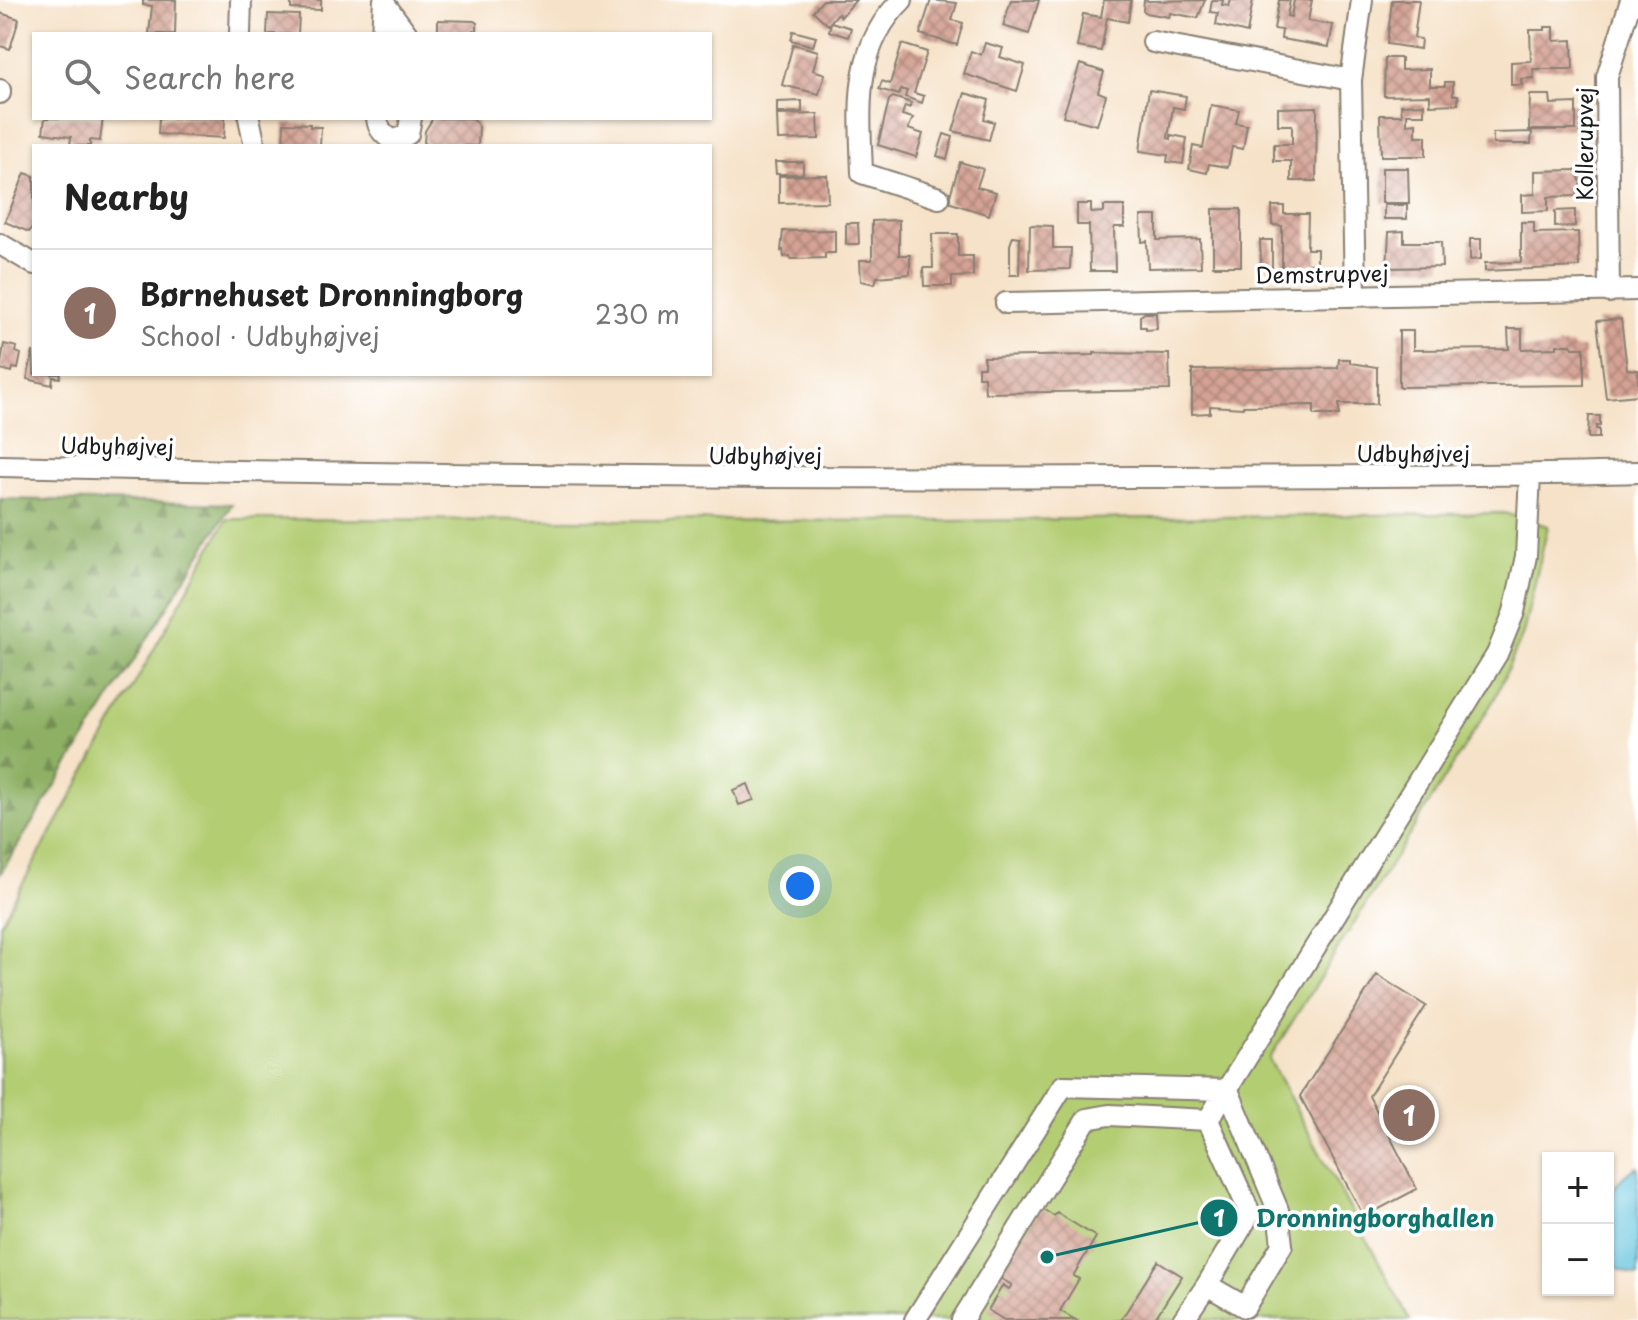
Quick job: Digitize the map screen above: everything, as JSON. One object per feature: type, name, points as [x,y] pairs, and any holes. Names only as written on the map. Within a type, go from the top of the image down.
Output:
[{"type":"street","points":[[240,32],[241,0]]},
{"type":"street","points":[[902,0],[890,12],[869,49],[860,88],[862,173],[939,198]]},
{"type":"street","points":[[1355,296],[1351,80],[1362,0]]},
{"type":"street","name":"Kollerupvej","points":[[1609,292],[1607,77],[1631,0]]},
{"type":"street","points":[[382,32],[384,1]]},
{"type":"street","points":[[384,1],[406,32]]},
{"type":"street","points":[[1153,42],[1351,80]]},
{"type":"street","points":[[249,120],[255,144]]},
{"type":"street","points":[[378,120],[383,133],[389,139],[396,140],[408,134],[411,120]]},
{"type":"street","points":[[0,244],[32,263]]},
{"type":"street","name":"Demstrupvej","points":[[1006,303],[1638,290]]},
{"type":"street","name":"Udbyhøjvej","points":[[0,466],[617,478],[1638,472]]},
{"type":"street","points":[[1208,1120],[1497,654],[1514,612],[1526,556],[1530,475]]},
{"type":"street","points":[[915,1320],[1063,1086],[1228,1090]]},
{"type":"street","points":[[1207,1285],[1245,1307],[1282,1245],[1278,1210],[1228,1090]]},
{"type":"street","points":[[962,1320],[1087,1119],[1109,1115],[1208,1120]]},
{"type":"street","points":[[1183,1320],[1250,1213],[1208,1120]]},
{"type":"green space","points":[[0,499],[232,504],[0,874]]},
{"type":"green space","points":[[1504,513],[1548,526],[1523,634],[1495,698],[1269,1059],[1410,1320],[0,1320],[0,924],[227,519],[948,521]]},
{"type":"water","points":[[1638,1167],[1638,1276],[1622,1271],[1614,1260],[1614,1189],[1626,1174]]},
{"type":"building","points":[[143,0],[176,0],[175,32],[149,32],[152,6],[143,5]]},
{"type":"building","points":[[291,0],[321,0],[321,10],[291,9]]},
{"type":"building","points":[[823,0],[856,0],[841,17],[838,13],[828,25],[813,11]]},
{"type":"building","points":[[931,0],[957,3],[952,20],[963,23],[957,45],[920,34]]},
{"type":"building","points":[[1011,0],[1039,0],[1029,34],[1003,26]]},
{"type":"building","points":[[1104,0],[1131,0],[1128,22],[1107,18],[1101,51],[1077,47],[1083,14],[1101,17]]},
{"type":"building","points":[[1144,0],[1205,0],[1198,18],[1146,13],[1143,10]]},
{"type":"building","points":[[1212,0],[1223,0],[1222,5],[1229,6],[1231,0],[1253,0],[1247,33],[1216,25],[1218,13],[1210,12]]},
{"type":"building","points":[[1279,0],[1290,0],[1287,16],[1291,17],[1294,0],[1312,0],[1308,21],[1333,25],[1329,47],[1281,39],[1282,30],[1274,29]]},
{"type":"building","points":[[1392,0],[1419,0],[1414,38],[1421,39],[1420,49],[1387,44]]},
{"type":"building","points":[[0,13],[19,19],[10,49],[0,46]]},
{"type":"building","points":[[268,14],[299,15],[298,32],[267,32]]},
{"type":"building","points":[[438,20],[477,23],[477,31],[473,32],[438,32]]},
{"type":"building","points":[[831,22],[851,28],[848,37],[829,31]]},
{"type":"building","points":[[1545,27],[1554,27],[1554,41],[1572,40],[1573,69],[1533,69],[1534,78],[1521,79],[1522,85],[1511,85],[1511,62],[1531,61],[1530,30],[1545,30]]},
{"type":"building","points":[[793,31],[816,37],[813,46],[791,40]]},
{"type":"building","points":[[985,43],[1003,48],[1000,57],[1025,65],[1017,91],[964,74],[971,51],[981,55]]},
{"type":"building","points":[[793,44],[818,51],[813,70],[825,74],[819,94],[782,85]]},
{"type":"building","points":[[902,44],[927,52],[914,93],[924,96],[922,103],[905,97],[907,91],[901,89],[899,95],[879,89],[882,81],[890,84]]},
{"type":"building","points":[[1385,58],[1401,58],[1401,70],[1430,69],[1430,86],[1445,86],[1445,82],[1453,82],[1453,95],[1458,95],[1458,104],[1430,105],[1430,95],[1384,96]]},
{"type":"building","points":[[1080,64],[1104,72],[1098,92],[1106,95],[1097,125],[1063,116]]},
{"type":"building","points":[[1149,90],[1186,96],[1184,109],[1173,107],[1168,138],[1171,139],[1171,135],[1187,138],[1183,164],[1167,162],[1168,155],[1140,151]]},
{"type":"building","points":[[965,93],[989,100],[984,119],[994,122],[989,140],[953,131]]},
{"type":"building","points":[[1530,95],[1550,95],[1551,104],[1576,103],[1576,130],[1529,130]]},
{"type":"building","points":[[893,97],[911,103],[910,108],[905,106],[902,115],[913,118],[908,129],[923,134],[916,157],[878,145],[889,100]]},
{"type":"building","points":[[802,101],[802,112],[777,113],[777,102]]},
{"type":"building","points":[[1424,104],[1424,114],[1407,114],[1407,124],[1416,123],[1416,136],[1426,136],[1426,156],[1381,156],[1380,115],[1402,115],[1401,105]]},
{"type":"building","points":[[1211,105],[1239,110],[1236,123],[1247,125],[1243,149],[1232,147],[1228,167],[1209,164],[1207,173],[1189,169],[1193,146],[1203,148]]},
{"type":"building","points":[[1317,107],[1316,181],[1291,181],[1291,161],[1274,161],[1274,144],[1292,144],[1292,125],[1278,125],[1278,108]]},
{"type":"building","points":[[818,114],[819,139],[778,140],[777,115]]},
{"type":"building","points":[[45,120],[103,120],[100,141],[90,140],[90,144],[70,144],[71,137],[43,133]]},
{"type":"building","points":[[159,120],[225,120],[224,138],[158,134]]},
{"type":"building","points":[[432,120],[474,120],[479,127],[478,144],[426,144],[425,131]]},
{"type":"building","points":[[284,123],[321,127],[320,144],[283,144]]},
{"type":"building","points":[[1532,132],[1531,144],[1493,144],[1493,133]]},
{"type":"building","points":[[944,134],[953,137],[947,159],[937,156]]},
{"type":"building","points":[[775,162],[803,162],[803,174],[776,174]]},
{"type":"building","points":[[960,162],[983,169],[977,187],[996,192],[989,215],[948,202]]},
{"type":"building","points":[[1382,168],[1408,168],[1409,203],[1382,203]]},
{"type":"building","points":[[1576,170],[1581,183],[1576,196],[1548,197],[1548,211],[1522,212],[1522,195],[1535,194],[1535,171]]},
{"type":"building","points":[[25,173],[32,175],[32,228],[29,232],[5,222]]},
{"type":"building","points":[[827,175],[828,202],[779,203],[779,176]]},
{"type":"building","points":[[1077,204],[1091,204],[1091,213],[1104,212],[1104,206],[1124,206],[1124,227],[1114,227],[1115,271],[1090,271],[1089,225],[1077,225]]},
{"type":"building","points":[[1384,205],[1407,205],[1407,219],[1384,219]]},
{"type":"building","points":[[1272,206],[1284,206],[1284,214],[1308,214],[1307,249],[1317,249],[1317,264],[1308,264],[1308,269],[1282,269],[1282,226],[1272,225]]},
{"type":"building","points":[[1213,209],[1241,209],[1241,266],[1213,266]]},
{"type":"building","points":[[1575,210],[1575,226],[1555,227],[1555,211]]},
{"type":"building","points":[[1141,216],[1157,216],[1157,240],[1200,239],[1201,267],[1148,268],[1147,241],[1142,242]]},
{"type":"building","points":[[899,220],[899,255],[910,255],[910,274],[877,277],[875,284],[861,281],[860,260],[872,260],[872,221]]},
{"type":"building","points":[[1521,222],[1534,222],[1534,233],[1578,232],[1579,267],[1485,271],[1485,263],[1521,262]]},
{"type":"building","points":[[846,223],[858,223],[859,244],[846,244]]},
{"type":"building","points":[[1030,225],[1053,226],[1053,248],[1071,248],[1070,269],[1029,270]]},
{"type":"building","points":[[835,230],[835,253],[825,253],[825,258],[791,259],[790,256],[784,257],[781,251],[783,231]]},
{"type":"building","points":[[1404,231],[1404,242],[1441,242],[1442,267],[1387,268],[1389,232]]},
{"type":"building","points":[[932,234],[958,234],[958,256],[973,256],[973,276],[952,277],[952,286],[924,286],[923,268],[933,268]]},
{"type":"building","points":[[1013,236],[1020,237],[1019,275],[1010,275]]},
{"type":"building","points":[[1470,239],[1481,239],[1481,259],[1470,260]]},
{"type":"building","points":[[1260,240],[1272,240],[1272,267],[1261,267]]},
{"type":"building","points":[[1156,313],[1157,329],[1140,327],[1140,316]]},
{"type":"building","points":[[1621,319],[1627,369],[1638,370],[1638,395],[1606,398],[1597,321]]},
{"type":"building","points":[[1508,329],[1522,329],[1522,349],[1557,348],[1557,345],[1584,348],[1584,385],[1399,387],[1399,331],[1413,331],[1413,350],[1509,349]]},
{"type":"building","points":[[4,344],[17,347],[16,352],[21,354],[18,369],[13,368],[12,372],[0,369]]},
{"type":"building","points":[[1169,354],[1170,390],[985,393],[984,377],[978,377],[978,367],[984,367],[984,357]]},
{"type":"building","points":[[32,356],[32,376],[60,376],[53,377],[52,385],[27,379]]},
{"type":"building","points":[[1339,359],[1377,367],[1377,404],[1339,404],[1339,415],[1314,415],[1314,405],[1210,406],[1210,413],[1192,414],[1192,370],[1338,368]]},
{"type":"building","points":[[1589,416],[1600,416],[1600,426],[1596,426],[1599,438],[1588,438]]},
{"type":"building","points":[[748,784],[754,800],[739,805],[733,790]]},
{"type":"building","points":[[1377,975],[1426,1006],[1369,1096],[1417,1189],[1364,1217],[1300,1096]]},
{"type":"building","points":[[1040,1208],[1054,1216],[1057,1213],[1096,1237],[1073,1276],[1079,1279],[1060,1311],[1076,1320],[1004,1320],[988,1310],[1003,1285],[1009,1289],[1012,1285],[998,1277]]},
{"type":"building","points":[[1158,1261],[1182,1276],[1154,1320],[1121,1320]]},
{"type":"place","name":"Børnehuset Dronningborg","points":[[1409,1115]]},
{"type":"place","name":"Dronningborghallen","points":[[1047,1257]]}]
